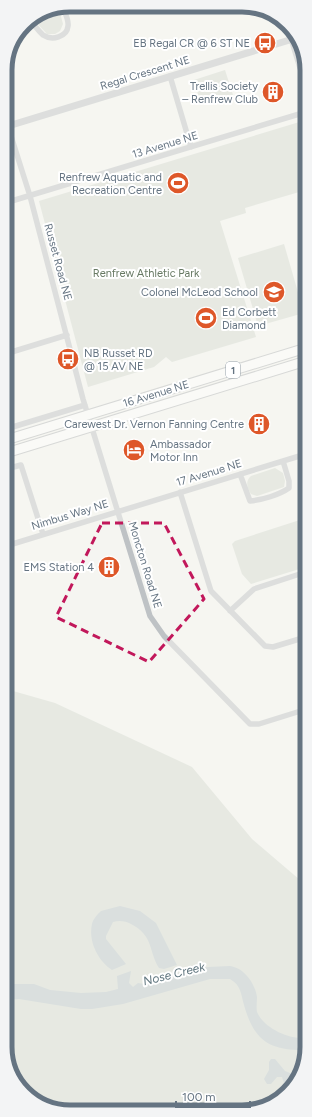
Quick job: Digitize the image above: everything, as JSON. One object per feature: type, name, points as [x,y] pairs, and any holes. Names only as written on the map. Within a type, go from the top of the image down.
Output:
[{"type":"highway","name":"16 Avenue NE","points":[[12,438],[87,410],[300,350]]},
{"type":"highway","name":"16 Avenue NE","points":[[12,451],[300,363]]},
{"type":"street","points":[[34,25],[43,35],[51,38],[60,37],[65,34],[68,24],[65,12]]},
{"type":"street","name":"Regal Crescent NE","points":[[12,125],[291,40]]},
{"type":"street","points":[[170,76],[191,147]]},
{"type":"street","name":"13 Avenue NE","points":[[12,201],[300,114]]},
{"type":"street","name":"Russet Road NE","points":[[12,142],[30,196],[87,410]]},
{"type":"street","points":[[12,352],[67,335]]},
{"type":"street","points":[[12,428],[87,410]]},
{"type":"street","name":"Moncton Road NE","points":[[87,410],[148,611],[156,626],[250,724],[259,724],[300,711]]},
{"type":"street","name":"17 Avenue NE","points":[[118,511],[300,456]]},
{"type":"street","points":[[240,474],[250,501],[284,492],[289,488],[289,481],[283,461]]},
{"type":"street","points":[[12,467],[21,465],[43,534]]},
{"type":"street","points":[[180,492],[210,587],[215,596],[264,646],[269,648],[300,639]]},
{"type":"street","name":"Nimbus Way NE","points":[[12,544],[118,511]]},
{"type":"street","points":[[230,611],[254,589],[300,574]]},
{"type":"highlighted area","points":[[102,523],[164,523],[204,599],[149,662],[56,617]]},
{"type":"green space","points":[[60,13],[63,24],[60,31],[55,34],[47,34],[37,23],[51,15]]},
{"type":"green space","points":[[225,70],[233,95],[201,105],[194,80]]},
{"type":"green space","name":"Renfrew Athletic Park","points":[[300,122],[300,192],[245,208],[246,213],[220,221],[256,337],[172,362],[166,357],[154,367],[88,387],[39,201]]},
{"type":"green space","points":[[284,244],[300,299],[300,314],[258,326],[238,258]]},
{"type":"green space","points":[[275,468],[283,473],[285,481],[284,487],[257,496],[251,494],[247,485],[249,478]]},
{"type":"green space","points":[[300,520],[300,569],[251,584],[242,574],[232,544],[235,541]]},
{"type":"green space","points":[[12,691],[55,703],[192,767],[252,839],[300,880],[300,1051],[296,1069],[286,1085],[264,1101],[242,1105],[70,1105],[51,1102],[44,1099],[29,1088],[18,1073],[15,1066],[12,1047]]},
{"type":"shaded area","points":[[120,906],[140,911],[156,923],[177,965],[164,969],[159,968],[144,933],[131,924],[120,921],[113,922],[106,939],[126,964],[112,970],[102,961],[95,950],[91,937],[92,924],[94,918],[101,911]]},
{"type":"shaded area","points":[[230,966],[235,967],[244,973],[248,977],[256,992],[257,1012],[261,1018],[266,1024],[279,1032],[300,1038],[300,1050],[273,1046],[259,1035],[248,1017],[238,987],[234,981],[230,979],[210,979],[123,1004],[92,1009],[81,1009],[19,999],[12,1000],[12,984],[34,984],[50,990],[81,993],[106,992],[118,989],[117,976],[131,971],[129,983],[133,987],[138,983],[144,984],[187,971],[208,967]]},
{"type":"shaded area","points":[[271,1059],[275,1059],[285,1071],[293,1074],[286,1085],[278,1093],[277,1091],[284,1083],[282,1077],[277,1077],[271,1084],[267,1084],[264,1079],[269,1070],[269,1062]]},
{"type":"place","name":"EB Regal CR @ 6 ST NE","points":[[265,43]]},
{"type":"place","name":"Trellis Society – Renfrew Club","points":[[273,92]]},
{"type":"place","name":"Renfrew Aquatic and Recreation Centre","points":[[178,183]]},
{"type":"place","name":"Colonel McLeod School","points":[[274,292]]},
{"type":"place","name":"Ed Corbett Diamond","points":[[206,318]]},
{"type":"place","name":"NB Russet RD @ 15 AV NE","points":[[68,359]]},
{"type":"place","name":"Carewest Dr. Vernon Fanning Centre","points":[[259,424]]},
{"type":"place","name":"Ambassador Motor Inn","points":[[134,450]]},
{"type":"place","name":"EMS Station 4","points":[[109,567]]},
{"type":"water label","name":"Nose Creek","points":[[174,974]]}]
